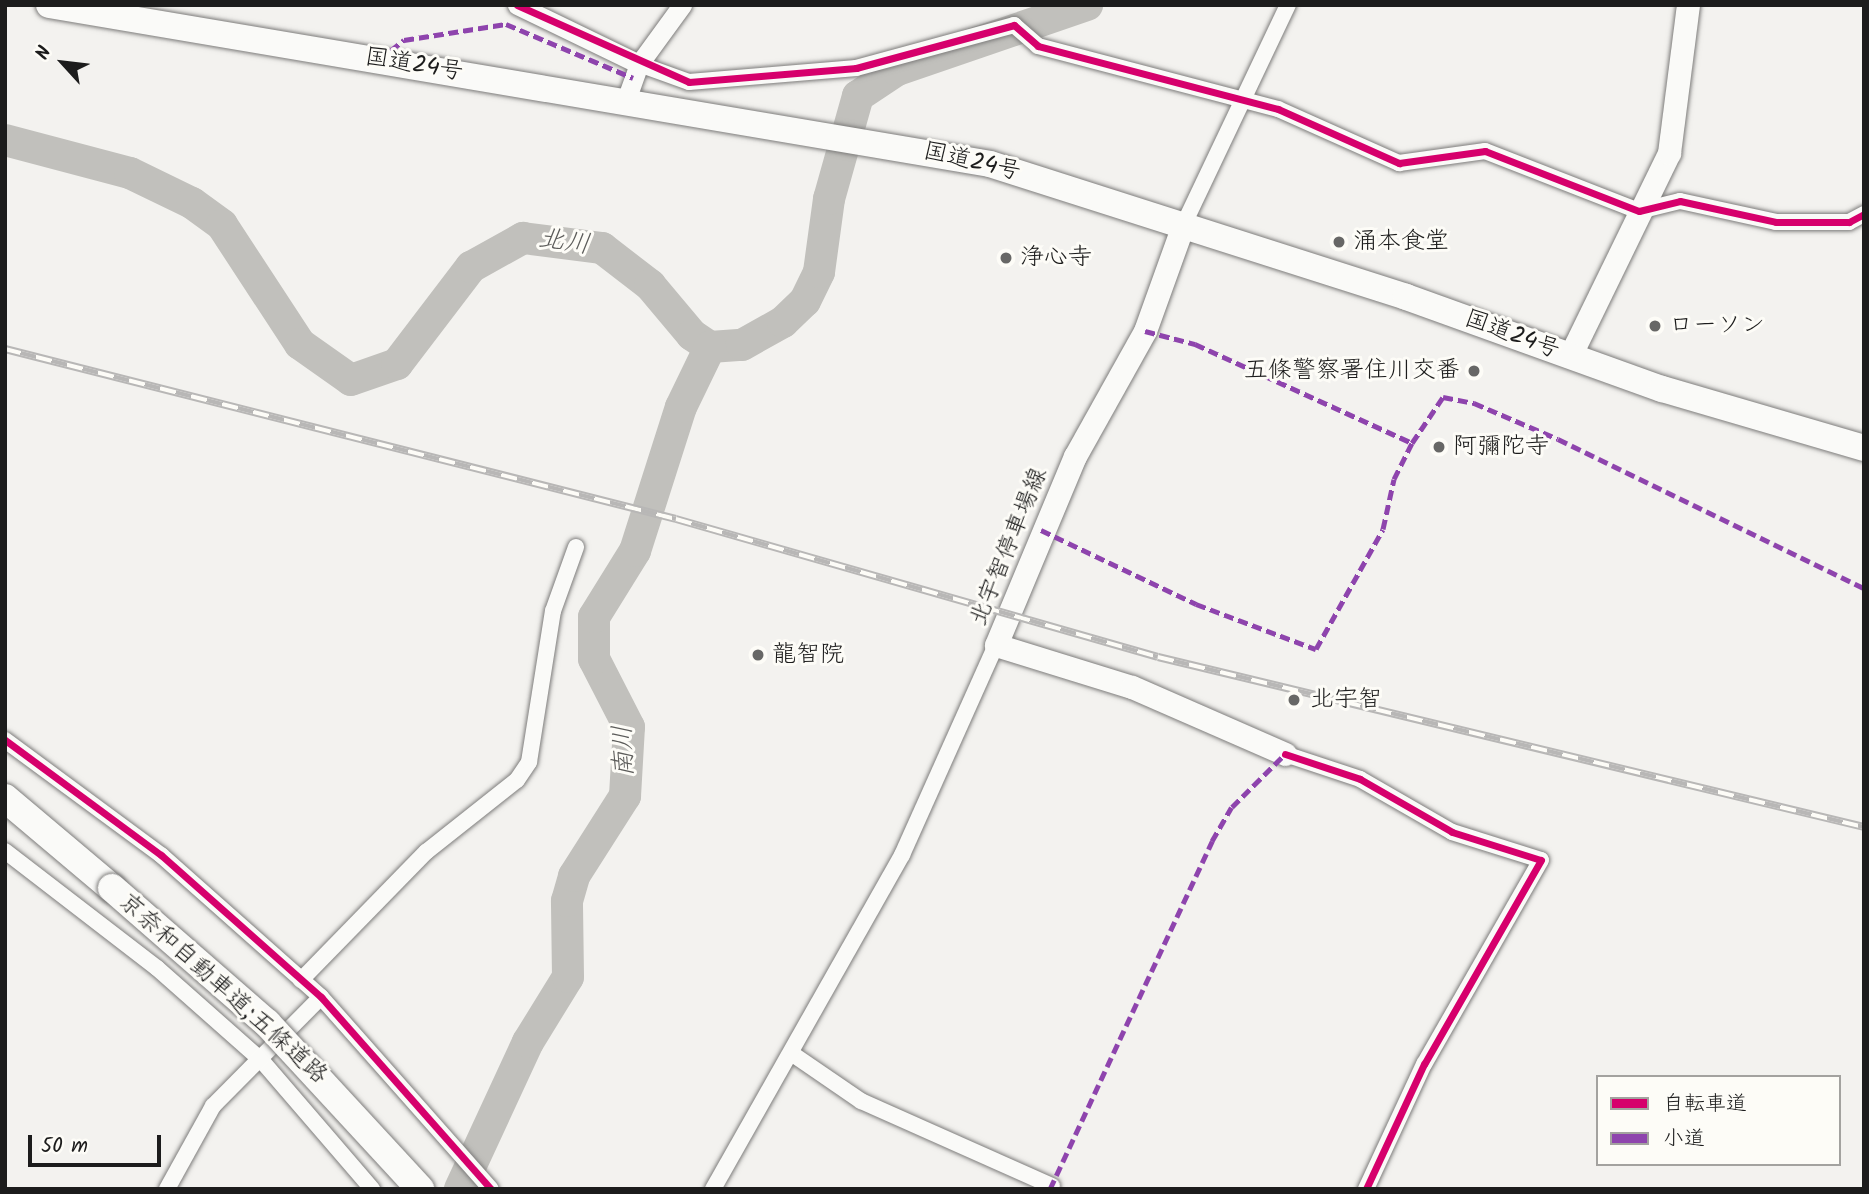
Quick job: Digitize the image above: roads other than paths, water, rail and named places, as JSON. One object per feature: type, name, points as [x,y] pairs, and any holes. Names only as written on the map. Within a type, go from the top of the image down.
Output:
[{"type":"highway","name":"国道24号","points":[[49,5],[990,164],[1570,356],[1864,448]]},
{"type":"highway","points":[[5,798],[112,888]]},
{"type":"highway","name":"京奈和自動車道;五條道路","points":[[5,811],[112,888],[267,1023],[420,1189]]},
{"type":"main road","points":[[1570,356],[1669,153],[1688,5]]},
{"type":"main road","name":"北宇智停車場線","points":[[1182,228],[1145,331],[1069,468],[996,645],[1132,687],[1284,754]]},
{"type":"street","points":[[517,5],[639,64],[689,82],[856,68],[1014,25],[1038,46],[1143,70],[1241,103],[1278,109],[1399,163],[1485,151],[1639,211],[1680,201],[1776,222],[1849,222],[1864,214]]},
{"type":"street","points":[[625,103],[639,64],[682,5]]},
{"type":"street","points":[[1182,228],[1288,5]]},
{"type":"street","points":[[301,980],[426,852],[517,780],[529,762],[553,611],[576,547]]},
{"type":"street","points":[[713,1189],[902,855],[996,645]]},
{"type":"street","points":[[5,740],[161,855],[321,997],[441,1129],[491,1189]]},
{"type":"street","points":[[1284,754],[1360,779],[1452,832],[1541,860],[1424,1064],[1366,1189]]},
{"type":"street","points":[[5,851],[157,968],[262,1061],[372,1189]]},
{"type":"street","points":[[167,1189],[213,1106],[262,1061],[282,1031],[321,997]]},
{"type":"street","points":[[790,1053],[861,1101],[1052,1186]]},
{"type":"waterway","name":"北川","points":[[5,140],[130,173],[192,203],[222,225],[300,344],[351,380],[397,364],[471,267],[523,238],[602,248],[650,285],[692,335],[710,347],[742,345],[783,322],[805,301],[819,272],[829,199],[858,96],[897,70],[1087,5]]},
{"type":"waterway","name":"南川","points":[[460,1189],[528,1042],[568,977],[567,901],[574,876],[625,796],[629,727],[594,659],[594,617],[635,551],[681,407],[710,347]]},
{"type":"railway","points":[[5,349],[676,519],[1158,657],[1864,827]]},
{"type":"place","name":"涌本食堂","points":[[1339,242]]},
{"type":"place","name":"浄心寺","points":[[1006,258]]},
{"type":"place","name":"ローソン","points":[[1655,326]]},
{"type":"place","name":"五條警察署住川交番","points":[[1474,371]]},
{"type":"place","name":"阿彌陀寺","points":[[1439,447]]},
{"type":"place","name":"龍智院","points":[[758,655]]},
{"type":"place","name":"北宇智","points":[[1294,700]]}]
